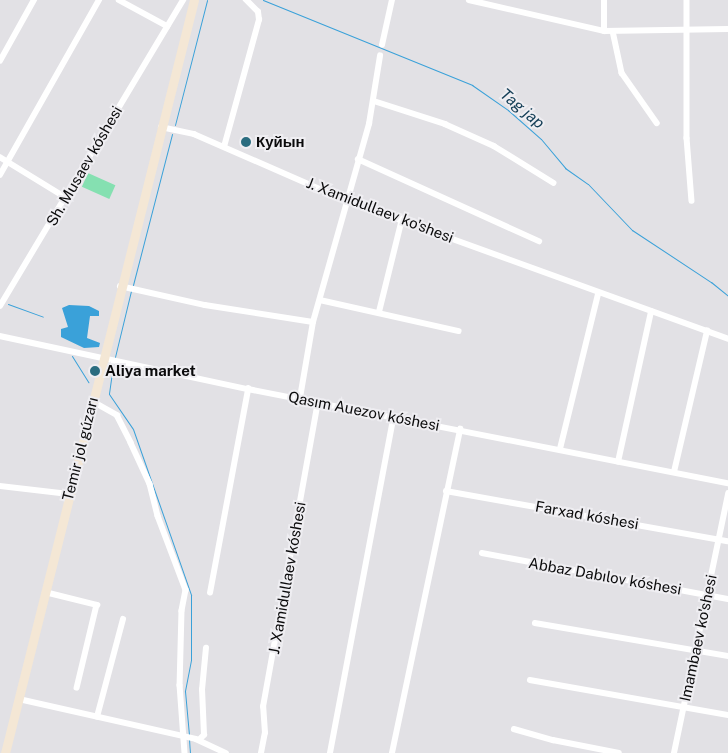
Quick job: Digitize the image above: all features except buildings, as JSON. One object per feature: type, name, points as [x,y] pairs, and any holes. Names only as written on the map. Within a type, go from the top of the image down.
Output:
[{"type":"street","points":[[0,61],[34,0]]},
{"type":"street","points":[[0,175],[9,163],[99,0]]},
{"type":"street","points":[[119,0],[167,26]]},
{"type":"street","name":"Sh. Musaev kóshesi","points":[[0,306],[183,0]]},
{"type":"street","name":"Temir jol gúzarı","points":[[5,753],[120,286],[194,0]]},
{"type":"street","points":[[224,147],[259,20],[258,12],[246,0]]},
{"type":"street","points":[[382,45],[392,0]]},
{"type":"street","points":[[468,0],[604,30],[728,29]]},
{"type":"street","points":[[604,0],[604,30]]},
{"type":"street","points":[[687,0],[687,138],[692,201]]},
{"type":"street","points":[[613,31],[622,74],[657,123]]},
{"type":"street","points":[[300,398],[313,322],[374,101],[380,56]]},
{"type":"street","points":[[374,101],[445,124],[494,146],[554,183]]},
{"type":"street","name":"J. Xamidullaev ko'shesi","points":[[162,126],[194,134],[346,200],[402,219],[598,294],[728,339]]},
{"type":"street","points":[[0,157],[65,197]]},
{"type":"street","points":[[358,159],[539,241]]},
{"type":"street","points":[[379,312],[402,219]]},
{"type":"street","points":[[120,286],[205,305],[313,322]]},
{"type":"street","points":[[560,449],[598,294]]},
{"type":"street","points":[[320,300],[459,331]]},
{"type":"street","points":[[618,462],[651,312]]},
{"type":"street","points":[[674,472],[707,331]]},
{"type":"street","name":"Qasım Auezov kóshesi","points":[[0,336],[248,389],[728,483]]},
{"type":"street","points":[[210,593],[248,389]]},
{"type":"street","points":[[92,401],[117,415],[131,443],[150,484],[158,516],[186,590],[182,611],[180,685],[185,753]]},
{"type":"street","name":"J. Xamidullaev kóshesi","points":[[262,753],[265,733],[263,706],[318,402]]},
{"type":"street","points":[[330,753],[393,418]]},
{"type":"street","points":[[392,753],[460,429]]},
{"type":"street","points":[[0,486],[69,494]]},
{"type":"street","name":"Farxad kóshesi","points":[[446,491],[728,541]]},
{"type":"street","name":"Imambaev ko'shesi","points":[[674,753],[728,494]]},
{"type":"street","name":"Abbaz Dabılov kóshesi","points":[[482,553],[728,599]]},
{"type":"street","points":[[45,592],[97,605],[77,688]]},
{"type":"street","points":[[97,717],[123,619]]},
{"type":"street","points":[[535,623],[728,656]]},
{"type":"street","points":[[197,740],[204,735],[202,690],[206,648]]},
{"type":"street","points":[[530,680],[683,705],[728,715]]},
{"type":"street","points":[[19,700],[197,740],[226,753]]},
{"type":"street","points":[[514,728],[553,740],[619,753]]},
{"type":"green space","points":[[88,173],[115,185],[109,199],[82,187]]},
{"type":"water","points":[[69,305],[89,306],[99,311],[99,316],[90,316],[87,338],[100,343],[99,347],[84,348],[61,337],[61,329],[68,327],[62,308]]},
{"type":"waterway","points":[[175,125],[207,0]]},
{"type":"waterway","name":"Tag jap","points":[[263,0],[472,85],[508,110],[541,139],[565,168],[588,184],[632,230],[711,282],[728,296]]},
{"type":"waterway","points":[[133,285],[172,134]]},
{"type":"waterway","points":[[115,357],[131,291]]},
{"type":"waterway","points":[[8,304],[43,317]]},
{"type":"waterway","points":[[72,356],[88,382]]},
{"type":"waterway","points":[[113,365],[109,394],[133,429],[191,595],[191,660],[185,691],[189,735]]},
{"type":"waterway","points":[[189,739],[190,753]]},
{"type":"place","name":"Куйын","points":[[246,142]]},
{"type":"place","name":"Aliya market","points":[[95,371]]}]
